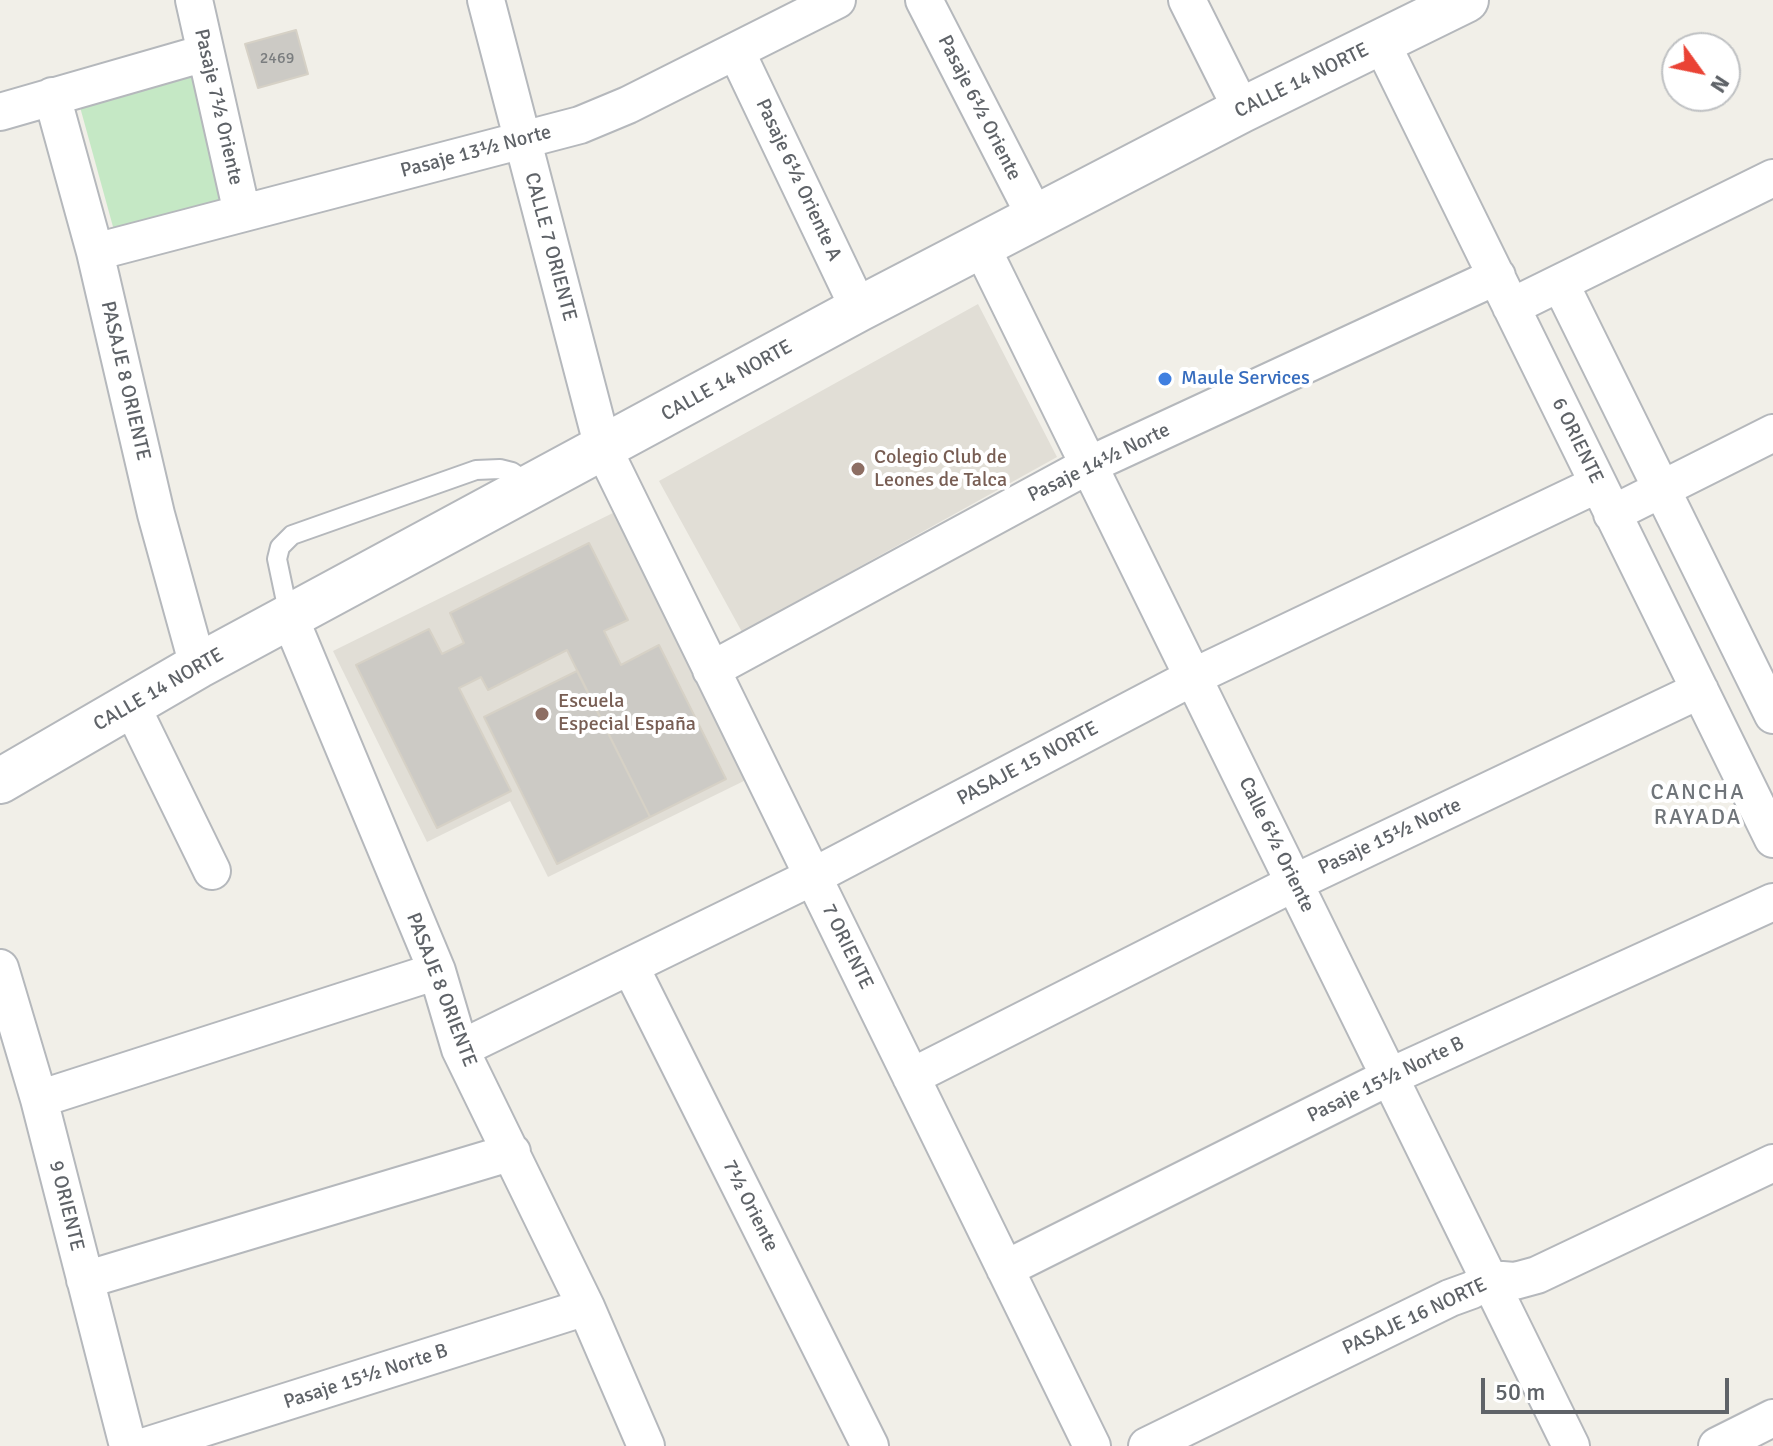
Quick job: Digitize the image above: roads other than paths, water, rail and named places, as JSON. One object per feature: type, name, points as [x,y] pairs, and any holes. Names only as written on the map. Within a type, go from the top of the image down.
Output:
[{"type":"street","name":"Pasaje 7½ Oriente","points":[[194,0],[242,213]]},
{"type":"street","name":"CALLE 7 ORIENTE","points":[[486,0],[603,448]]},
{"type":"street","name":"Pasaje 13½ Norte","points":[[95,252],[598,118],[837,0]]},
{"type":"street","name":"Pasaje 6½ Oriente","points":[[924,0],[1035,216]]},
{"type":"street","points":[[1187,0],[1242,110]]},
{"type":"street","name":"CALLE 14 NORTE","points":[[0,781],[289,616],[294,617],[980,244],[1458,2]]},
{"type":"street","name":"6 ORIENTE","points":[[1381,42],[1773,839]]},
{"type":"street","name":"Pasaje 6½ Oriente A","points":[[736,51],[859,309]]},
{"type":"street","points":[[0,112],[205,53]]},
{"type":"street","name":"PASAJE 8 ORIENTE","points":[[52,96],[95,252],[156,514],[198,666]]},
{"type":"street","name":"Pasaje 14½ Norte","points":[[711,670],[1089,465],[1504,291],[1560,283],[1773,178]]},
{"type":"street","name":"Calle 6½ Oriente","points":[[980,244],[1571,1446]]},
{"type":"street","points":[[1560,283],[1770,700]]},
{"type":"street","name":"PASAJE 15 NORTE","points":[[460,1049],[812,877],[1193,677],[1605,499],[1662,489],[1773,433]]},
{"type":"street","name":"7 ORIENTE","points":[[603,448],[1092,1446]]},
{"type":"street","name":"PASAJE 8 ORIENTE","points":[[289,616],[437,971],[460,1049],[586,1307],[646,1446]]},
{"type":"street","name":"Pasaje 15½ Norte","points":[[911,1077],[1294,883],[1707,705],[1770,700]]},
{"type":"street","points":[[131,705],[212,871]]},
{"type":"street","name":"Pasaje 15½ Norte B","points":[[1005,1269],[1389,1077],[1773,902]]},
{"type":"street","name":"7½ Oriente","points":[[630,966],[870,1446]]},
{"type":"street","name":"9 ORIENTE","points":[[0,968],[39,1099],[128,1446]]},
{"type":"street","points":[[39,1099],[437,971]]},
{"type":"street","points":[[85,1280],[512,1152]]},
{"type":"street","name":"PASAJE 16 NORTE","points":[[1147,1446],[1472,1290],[1489,1279],[1515,1281],[1537,1275],[1773,1163]]},
{"type":"street","name":"Pasaje 15½ Norte B","points":[[146,1446],[586,1307]]},
{"type":"street","points":[[1717,1446],[1773,1418]]},
{"type":"lane","points":[[289,616],[277,559],[280,547],[292,535],[476,470],[488,468],[512,472],[533,486]]},
{"type":"place","name":"Maule Services","points":[[1165,379]]},
{"type":"place","name":"Colegio Club de Leones de Talca","points":[[858,469]]},
{"type":"place","name":"Escuela Especial España","points":[[542,714]]},
{"type":"district","name":"CANCHA RAYADA","points":[[1698,806]]}]
